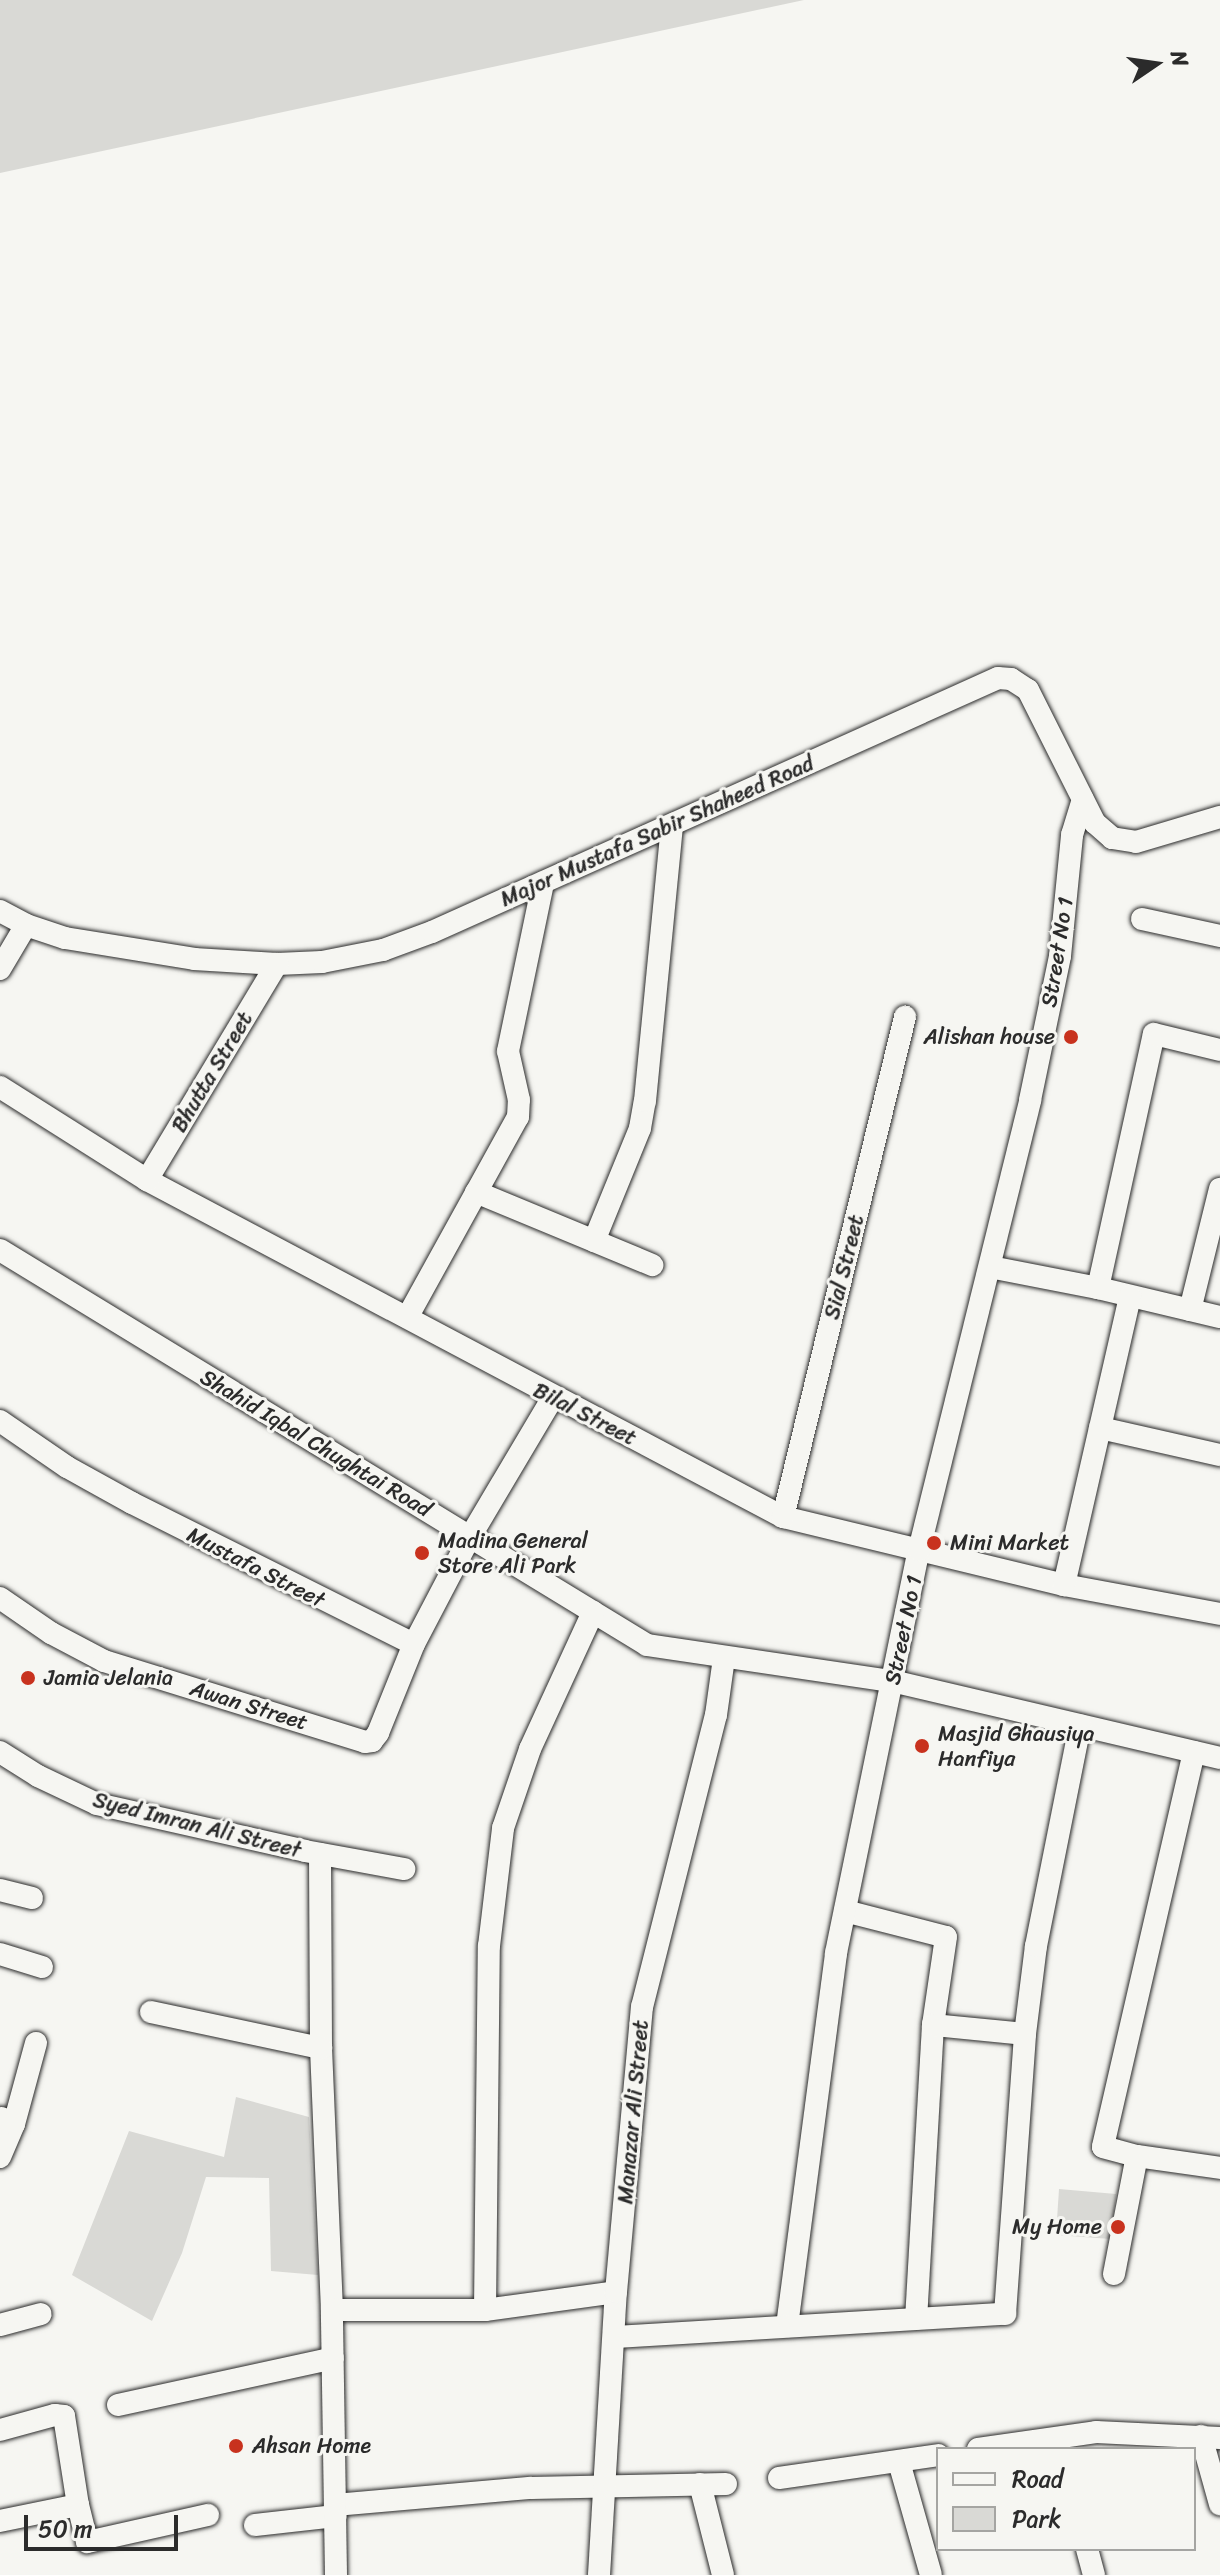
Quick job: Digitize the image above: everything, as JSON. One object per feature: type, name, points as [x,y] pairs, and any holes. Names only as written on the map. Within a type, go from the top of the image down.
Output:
[{"type":"street","name":"Major Mustafa Sabir Shaheed Road","points":[[0,911],[26,925],[65,938],[135,952],[277,964],[322,962],[383,950],[543,883],[998,678],[1011,679],[1028,690],[1083,800],[1103,832],[1124,842],[1136,842],[1220,817]]},
{"type":"street","name":"Street No 1","points":[[787,2326],[845,1911],[919,1550],[990,1267],[1060,956],[1072,835],[1083,800]]},
{"type":"street","points":[[594,1241],[640,1128],[672,825]]},
{"type":"street","points":[[408,1316],[518,1117],[519,1100],[508,1051],[543,883]]},
{"type":"street","points":[[1142,919],[1220,936]]},
{"type":"street","points":[[0,969],[26,925]]},
{"type":"street","name":"Bhutta Street","points":[[147,1180],[277,964]]},
{"type":"street","name":"Sial Street","points":[[783,1517],[905,1017]]},
{"type":"street","points":[[1098,1288],[1154,1034],[1220,1050]]},
{"type":"street","name":"Bilal Street","points":[[0,1087],[147,1180],[783,1517],[1064,1585],[1220,1614]]},
{"type":"street","points":[[1190,1310],[1220,1189]]},
{"type":"street","points":[[476,1192],[652,1265]]},
{"type":"street","name":"Shahid Iqbal Chughtai Road","points":[[0,1250],[647,1645],[892,1681],[1220,1758]]},
{"type":"street","points":[[990,1267],[1098,1288],[1220,1317]]},
{"type":"street","points":[[1064,1585],[1130,1296]]},
{"type":"street","points":[[414,1644],[470,1537],[553,1397]]},
{"type":"street","name":"Mustafa Street","points":[[0,1421],[67,1467],[132,1503],[324,1602],[414,1644]]},
{"type":"street","points":[[1100,1428],[1220,1455]]},
{"type":"street","name":"Awan Street","points":[[0,1598],[51,1633],[104,1661],[372,1741],[414,1644]]},
{"type":"street","points":[[485,2310],[489,1946],[503,1828],[530,1749],[593,1612]]},
{"type":"street","name":"Manazar Ali Street","points":[[599,2575],[616,2292],[642,2007],[716,1715],[724,1658]]},
{"type":"street","points":[[614,2337],[1005,2314],[1025,2034],[1036,1946],[1080,1725]]},
{"type":"street","name":"Syed Imran Ali Street","points":[[0,1752],[38,1776],[97,1804],[320,1854],[404,1869]]},
{"type":"street","points":[[1194,1752],[1103,2147],[1109,2151],[1220,2168]]},
{"type":"street","points":[[320,1854],[321,2048],[332,2310],[336,2575]]},
{"type":"street","points":[[0,1890],[32,1898]]},
{"type":"street","points":[[845,1911],[946,1937],[933,2025],[916,2319]]},
{"type":"street","points":[[0,1954],[42,1967]]},
{"type":"street","points":[[151,2012],[321,2048]]},
{"type":"street","points":[[933,2025],[1025,2034]]},
{"type":"street","points":[[0,2157],[7,2121],[36,2043]]},
{"type":"street","points":[[1114,2274],[1137,2156]]},
{"type":"street","points":[[332,2310],[485,2310],[616,2292]]},
{"type":"street","points":[[0,2325],[41,2314]]},
{"type":"street","points":[[118,2405],[333,2358]]},
{"type":"street","points":[[0,2430],[55,2415],[64,2416],[87,2542],[208,2515]]},
{"type":"street","points":[[1004,2447],[1057,2443],[1126,2431],[1211,2437],[1220,2504]]},
{"type":"street","points":[[779,2478],[936,2455]]},
{"type":"street","points":[[899,2462],[931,2575]]},
{"type":"street","points":[[700,2484],[723,2575]]},
{"type":"street","points":[[255,2525],[399,2497],[605,2485],[726,2484]]},
{"type":"street","points":[[0,2521],[78,2505]]},
{"type":"street","points":[[1088,2551],[1094,2575]]},
{"type":"green space","points":[[0,0],[804,0],[0,173]]},
{"type":"green space","points":[[236,2097],[309,2117],[318,2275],[271,2271],[269,2178],[206,2177],[182,2253],[152,2321],[72,2275],[129,2131],[224,2157]]},
{"type":"green space","points":[[1059,2189],[1116,2194],[1111,2239],[1056,2235]]},
{"type":"place","name":"Alishan house","points":[[1071,1037]]},
{"type":"place","name":"Mini Market","points":[[934,1543]]},
{"type":"place","name":"Madina General Store Ali Park","points":[[422,1553]]},
{"type":"place","name":"Jamia Jelania","points":[[28,1678]]},
{"type":"place","name":"Masjid Ghausiya Hanfiya","points":[[922,1746]]},
{"type":"place","name":"My Home","points":[[1118,2227]]},
{"type":"place","name":"Ahsan Home","points":[[236,2446]]}]
